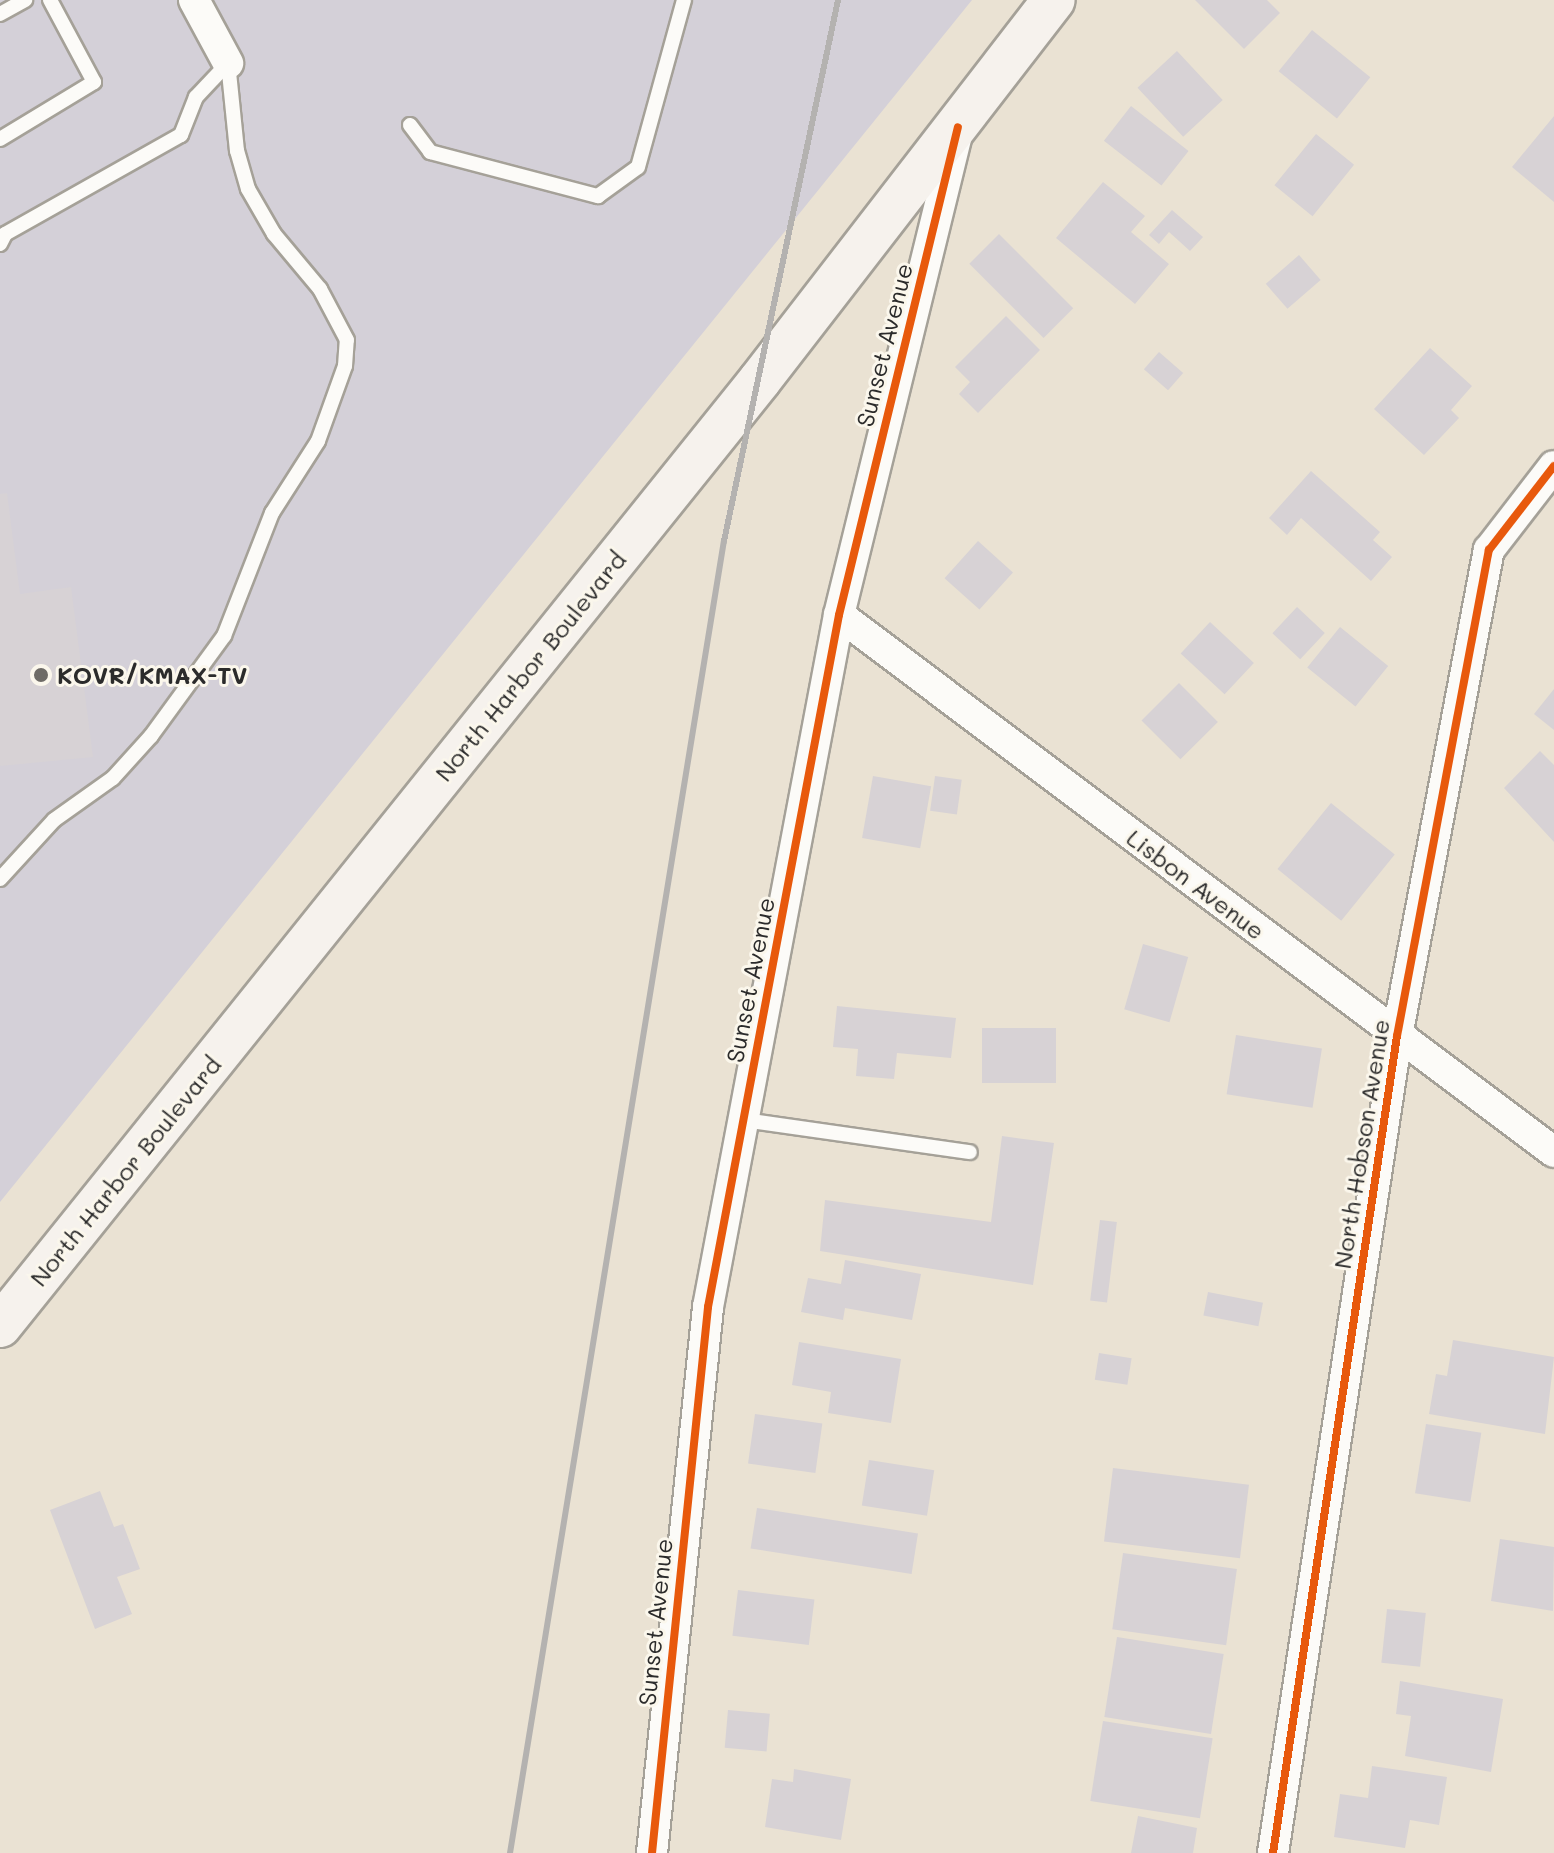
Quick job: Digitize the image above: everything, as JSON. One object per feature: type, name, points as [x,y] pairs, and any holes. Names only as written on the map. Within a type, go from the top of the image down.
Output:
[{"type":"main road","name":"North Harbor Boulevard","points":[[0,1326],[958,127],[1054,0]]},
{"type":"street","points":[[194,0],[228,63]]},
{"type":"street","name":"Sunset Avenue","points":[[652,1853],[708,1307],[839,615],[958,127]]},
{"type":"street","name":"North Hobson Avenue","points":[[1273,1853],[1397,1036],[1489,550],[1554,466]]},
{"type":"street","name":"Lisbon Avenue","points":[[839,615],[1554,1152]]},
{"type":"lane","points":[[0,14],[25,0]]},
{"type":"lane","points":[[0,139],[94,82],[50,0]]},
{"type":"lane","points":[[410,125],[430,152],[598,196],[638,167],[684,0]]},
{"type":"lane","points":[[0,244],[5,234],[181,135],[196,97],[228,63]]},
{"type":"lane","points":[[0,879],[54,820],[123,767],[224,636],[272,513],[318,441],[345,366],[347,340],[320,289],[274,234],[248,189],[237,151],[228,63]]},
{"type":"lane","points":[[744,1120],[970,1152]]},
{"type":"shaded area","points":[[0,0],[972,0],[0,1202]]},
{"type":"building","points":[[1195,0],[1267,0],[1280,13],[1244,49]]},
{"type":"building","points":[[1312,30],[1370,77],[1337,118],[1279,71]]},
{"type":"building","points":[[1177,51],[1223,100],[1183,137],[1138,88]]},
{"type":"building","points":[[1131,106],[1189,151],[1161,186],[1104,141]]},
{"type":"building","points":[[1554,116],[1554,202],[1512,167]]},
{"type":"building","points":[[1316,134],[1354,165],[1313,216],[1274,185]]},
{"type":"building","points":[[1103,182],[1145,216],[1131,232],[1169,264],[1135,304],[1056,238]]},
{"type":"building","points":[[1172,210],[1203,237],[1190,251],[1169,232],[1159,244],[1149,235]]},
{"type":"building","points":[[999,234],[1073,308],[1044,338],[969,264]]},
{"type":"building","points":[[1299,255],[1321,280],[1287,309],[1266,284]]},
{"type":"building","points":[[1006,316],[1040,350],[978,413],[959,394],[970,382],[955,367]]},
{"type":"building","points":[[1430,348],[1472,386],[1451,410],[1459,418],[1424,455],[1374,409]]},
{"type":"building","points":[[1159,352],[1183,373],[1168,390],[1144,369]]},
{"type":"building","points":[[1311,471],[1380,532],[1373,540],[1392,557],[1371,581],[1301,518],[1287,535],[1269,518]]},
{"type":"building","name":"KOVR/KMAX-TV","points":[[7,493],[20,594],[71,587],[93,757],[0,766],[0,494]]},
{"type":"building","points":[[978,541],[1013,572],[979,610],[945,578]]},
{"type":"building","points":[[1297,607],[1325,633],[1300,659],[1272,633]]},
{"type":"building","points":[[1210,622],[1254,663],[1225,694],[1181,653]]},
{"type":"building","points":[[1340,627],[1388,666],[1355,706],[1307,667]]},
{"type":"building","points":[[1179,683],[1218,722],[1180,759],[1142,720]]},
{"type":"building","points":[[1554,689],[1554,730],[1534,714]]},
{"type":"building","points":[[1540,751],[1554,765],[1554,842],[1504,788]]},
{"type":"building","points":[[873,776],[931,786],[920,848],[862,838]]},
{"type":"building","points":[[935,776],[962,780],[957,814],[930,811]]},
{"type":"building","points":[[1331,803],[1395,855],[1341,921],[1278,869]]},
{"type":"building","points":[[1143,944],[1188,957],[1169,1022],[1124,1009]]},
{"type":"building","points":[[837,1006],[956,1018],[951,1058],[897,1053],[894,1079],[856,1076],[858,1049],[833,1047]]},
{"type":"building","points":[[982,1028],[1056,1028],[1056,1083],[982,1083]]},
{"type":"building","points":[[1236,1035],[1322,1049],[1313,1108],[1227,1094]]},
{"type":"building","points":[[1002,1136],[1054,1143],[1033,1285],[820,1251],[825,1200],[991,1222]]},
{"type":"building","points":[[1100,1220],[1117,1222],[1107,1302],[1090,1300]]},
{"type":"building","points":[[845,1260],[921,1274],[912,1320],[845,1308],[843,1320],[801,1312],[808,1278],[841,1284]]},
{"type":"building","points":[[1208,1292],[1263,1303],[1258,1326],[1203,1316]]},
{"type":"building","points":[[1453,1340],[1554,1357],[1545,1434],[1429,1414],[1436,1374],[1447,1376]]},
{"type":"building","points":[[799,1342],[901,1359],[891,1423],[828,1413],[831,1392],[792,1385]]},
{"type":"building","points":[[1099,1353],[1132,1358],[1127,1385],[1095,1380]]},
{"type":"building","points":[[755,1414],[822,1423],[815,1473],[748,1464]]},
{"type":"building","points":[[1426,1424],[1481,1433],[1470,1502],[1415,1493]]},
{"type":"building","points":[[869,1460],[934,1470],[927,1516],[862,1505]]},
{"type":"building","points":[[1113,1468],[1249,1485],[1240,1558],[1104,1541]]},
{"type":"building","points":[[100,1491],[114,1527],[123,1524],[140,1569],[117,1577],[132,1614],[95,1629],[50,1510]]},
{"type":"building","points":[[757,1508],[918,1533],[912,1574],[751,1548]]},
{"type":"building","points":[[1500,1539],[1554,1547],[1553,1611],[1491,1601]]},
{"type":"building","points":[[1123,1553],[1237,1569],[1226,1645],[1112,1629]]},
{"type":"building","points":[[738,1590],[814,1599],[809,1645],[732,1636]]},
{"type":"building","points":[[1387,1609],[1426,1613],[1420,1667],[1381,1663]]},
{"type":"building","points":[[1117,1637],[1224,1654],[1211,1734],[1104,1717]]},
{"type":"building","points":[[1400,1681],[1503,1699],[1491,1772],[1405,1756],[1411,1716],[1396,1714]]},
{"type":"building","points":[[728,1710],[770,1714],[767,1752],[725,1748]]},
{"type":"building","points":[[1103,1721],[1213,1738],[1200,1818],[1090,1801]]},
{"type":"building","points":[[1372,1766],[1447,1777],[1439,1825],[1410,1820],[1405,1848],[1334,1837],[1340,1794],[1368,1798]]},
{"type":"building","points":[[794,1769],[851,1779],[841,1840],[765,1827],[772,1779],[793,1782]]},
{"type":"building","points":[[1138,1816],[1197,1828],[1193,1853],[1131,1853]]},
{"type":"railway","points":[[510,1853],[724,541],[838,0]]},
{"type":"cycle path","points":[[652,1853],[708,1307],[839,615],[958,127]]},
{"type":"cycle path","points":[[1273,1853],[1397,1036],[1489,550],[1554,466]]},
{"type":"place","name":"KOVR/KMAX-TV","points":[[41,675]]}]
